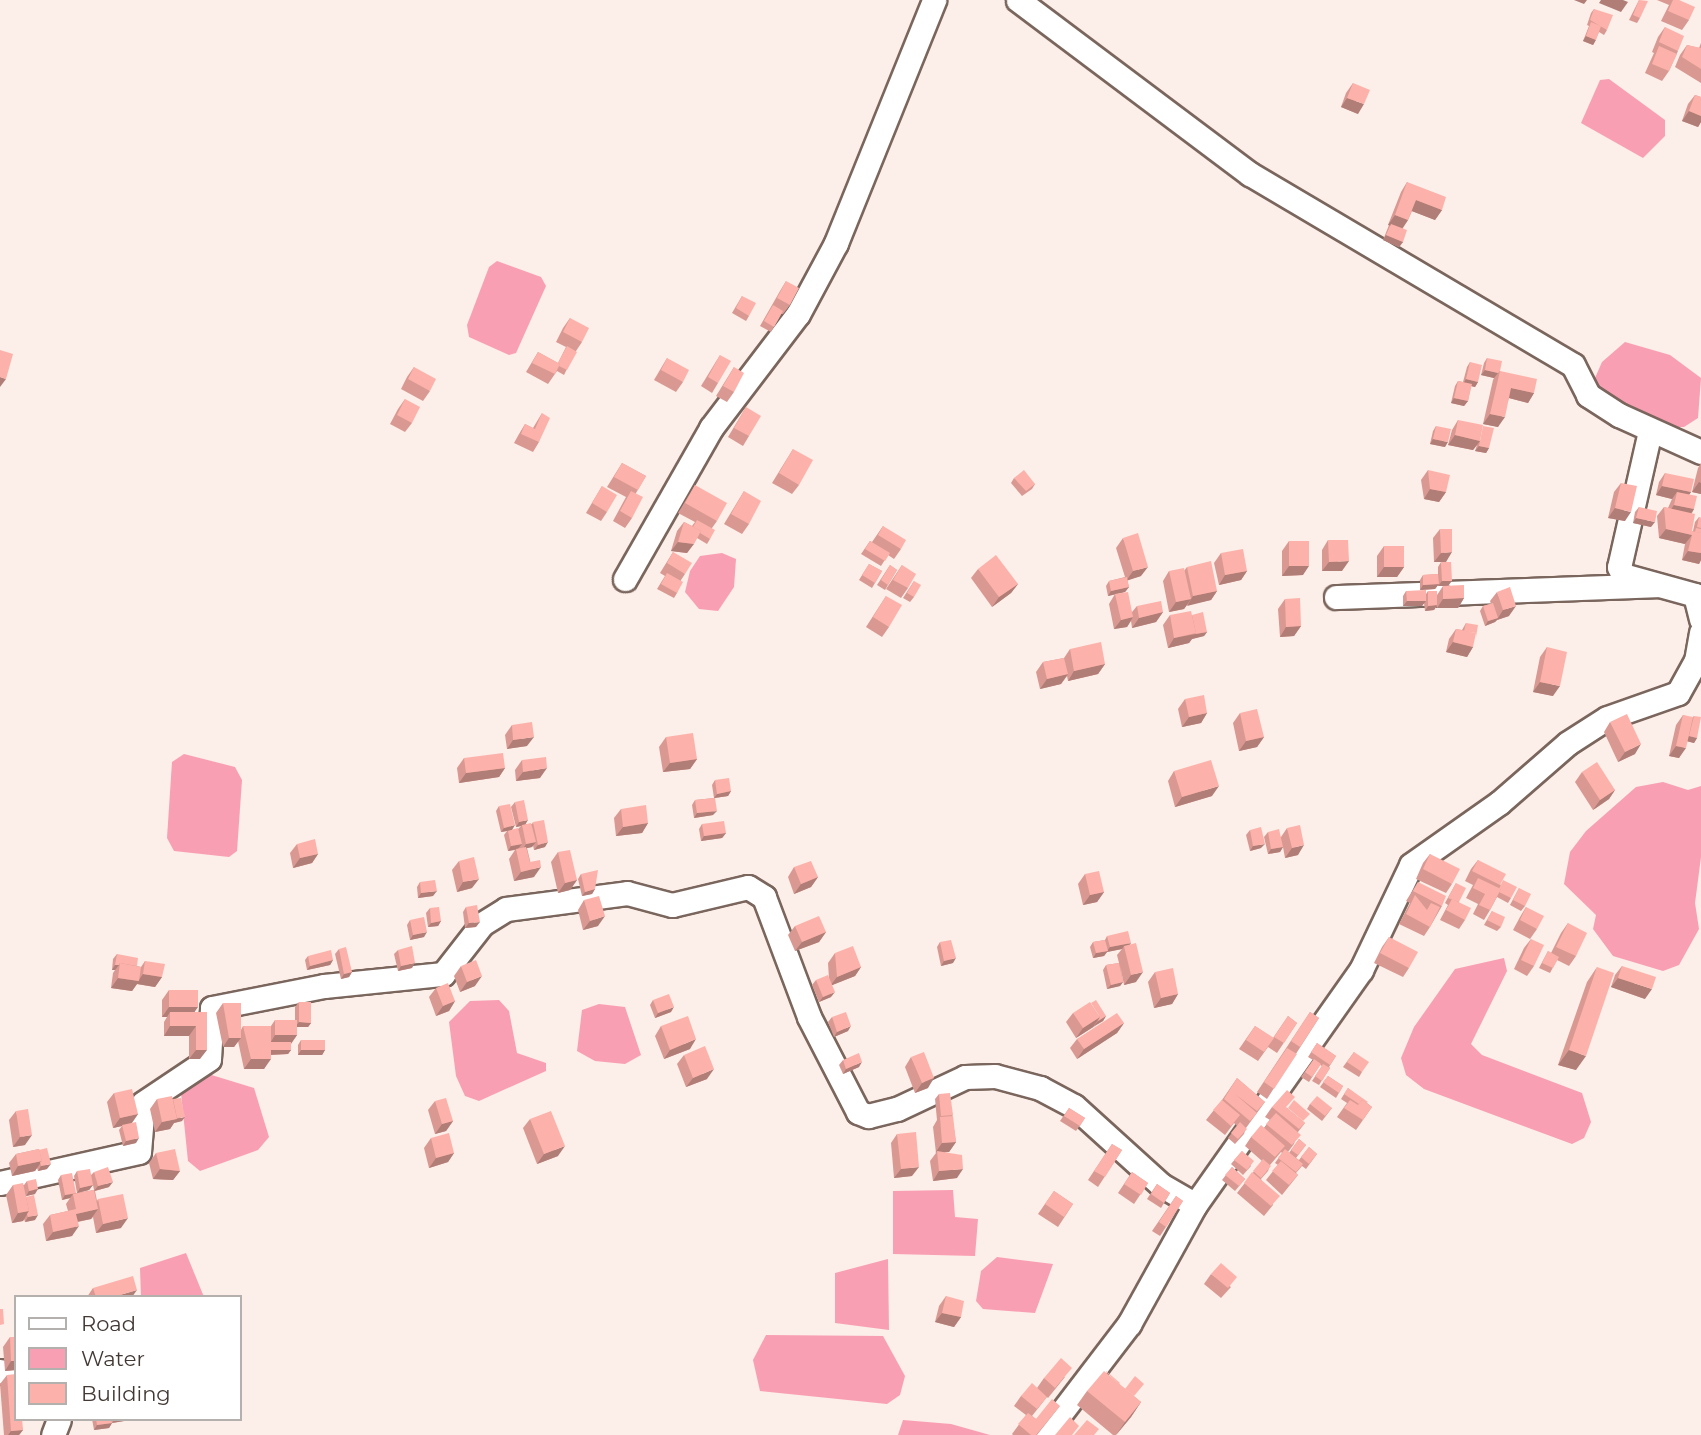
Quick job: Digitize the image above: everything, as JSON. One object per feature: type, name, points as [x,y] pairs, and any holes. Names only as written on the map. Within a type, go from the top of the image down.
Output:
[{"type":"street","points":[[625,579],[711,428],[798,314],[836,243],[934,0]]},
{"type":"street","points":[[1018,0],[1250,174],[1573,365],[1588,395],[1650,431],[1701,452]]},
{"type":"street","points":[[1650,431],[1619,567],[1623,575],[1695,595],[1701,619]]},
{"type":"street","points":[[1336,597],[1657,585]]},
{"type":"street","points":[[1044,1435],[1129,1324],[1195,1205],[1361,970],[1411,866],[1499,803],[1568,743],[1607,718],[1678,693],[1696,661],[1701,632]]},
{"type":"street","points":[[0,1183],[139,1152],[143,1103],[209,1059],[212,1008],[324,986],[443,974],[482,924],[506,909],[627,892],[672,905],[748,887],[764,897],[809,1017],[858,1112],[868,1116],[897,1110],[965,1076],[995,1076],[1040,1088],[1074,1106],[1161,1185],[1195,1205]]},
{"type":"water","points":[[1609,79],[1665,120],[1665,136],[1643,158],[1581,123],[1600,80]]},
{"type":"water","points":[[497,261],[541,277],[546,286],[516,353],[509,355],[469,337],[467,325],[489,267]]},
{"type":"water","points":[[1625,342],[1670,355],[1701,378],[1698,418],[1684,427],[1666,427],[1600,392],[1595,378],[1602,362]]},
{"type":"water","points":[[722,553],[736,559],[734,587],[718,611],[699,609],[685,592],[690,571],[700,556]]},
{"type":"water","points":[[184,754],[235,767],[242,780],[237,851],[229,857],[174,851],[167,838],[172,762]]},
{"type":"water","points":[[1663,782],[1688,790],[1701,786],[1701,857],[1695,903],[1699,929],[1679,965],[1663,971],[1613,956],[1593,929],[1596,915],[1564,884],[1570,852],[1586,831],[1636,787]]},
{"type":"water","points":[[1504,958],[1507,971],[1471,1044],[1482,1055],[1582,1093],[1591,1122],[1584,1138],[1572,1144],[1424,1089],[1406,1075],[1401,1058],[1414,1027],[1455,969]]},
{"type":"water","points":[[499,1000],[509,1011],[517,1053],[546,1063],[546,1071],[479,1101],[465,1096],[456,1076],[449,1022],[470,1001]]},
{"type":"water","points":[[599,1004],[625,1007],[641,1055],[625,1064],[595,1061],[577,1051],[582,1010]]},
{"type":"water","points":[[205,1073],[254,1088],[269,1137],[258,1150],[200,1171],[188,1161],[181,1093],[182,1085]]},
{"type":"water","points":[[953,1190],[955,1217],[978,1219],[975,1256],[893,1254],[893,1191]]},
{"type":"water","points":[[186,1253],[203,1295],[141,1295],[140,1268]]},
{"type":"water","points":[[997,1257],[1053,1264],[1035,1313],[983,1309],[976,1301],[981,1271]]},
{"type":"water","points":[[888,1259],[889,1330],[835,1323],[835,1273]]},
{"type":"water","points":[[766,1335],[883,1336],[905,1376],[900,1395],[887,1404],[760,1391],[753,1360]]},
{"type":"water","points":[[903,1420],[951,1424],[990,1435],[898,1435]]},
{"type":"building","points":[[1639,0],[1648,1],[1640,18],[1633,15]]},
{"type":"building","points":[[1673,0],[1695,7],[1689,20],[1668,11]]},
{"type":"building","points":[[1594,9],[1613,15],[1607,30],[1590,20]]},
{"type":"building","points":[[1591,22],[1601,26],[1596,40],[1586,36]]},
{"type":"building","points":[[1665,27],[1684,36],[1678,51],[1659,42]]},
{"type":"building","points":[[1687,45],[1701,48],[1701,69],[1682,57]]},
{"type":"building","points":[[1659,46],[1677,54],[1669,71],[1652,64]]},
{"type":"building","points":[[1353,83],[1370,90],[1364,104],[1347,98]]},
{"type":"building","points":[[1695,95],[1701,97],[1701,116],[1689,111]]},
{"type":"building","points":[[1407,182],[1446,197],[1442,210],[1416,200],[1408,220],[1395,215]]},
{"type":"building","points":[[1391,224],[1407,230],[1403,242],[1386,235]]},
{"type":"building","points":[[786,281],[799,288],[790,305],[777,298]]},
{"type":"building","points":[[742,296],[756,303],[749,316],[736,308]]},
{"type":"building","points":[[773,305],[783,311],[774,327],[764,321]]},
{"type":"building","points":[[570,318],[589,328],[582,342],[563,332]]},
{"type":"building","points":[[567,346],[577,352],[567,370],[558,363]]},
{"type":"building","points":[[0,350],[13,354],[6,379],[0,377]]},
{"type":"building","points":[[538,352],[560,364],[555,374],[532,363]]},
{"type":"building","points":[[720,355],[731,361],[718,383],[708,377]]},
{"type":"building","points":[[667,358],[689,370],[683,382],[661,370]]},
{"type":"building","points":[[1487,358],[1502,361],[1498,373],[1485,370]]},
{"type":"building","points":[[1470,362],[1482,365],[1478,382],[1466,379]]},
{"type":"building","points":[[414,367],[436,379],[430,391],[408,379]]},
{"type":"building","points":[[734,367],[744,373],[734,392],[723,386]]},
{"type":"building","points":[[1500,371],[1537,379],[1534,393],[1511,388],[1505,417],[1490,414]]},
{"type":"building","points":[[1458,381],[1472,384],[1468,401],[1454,398]]},
{"type":"building","points":[[405,399],[420,407],[412,423],[397,415]]},
{"type":"building","points":[[746,407],[761,416],[749,436],[734,428]]},
{"type":"building","points":[[542,413],[550,418],[539,442],[521,434],[525,424],[535,429]]},
{"type":"building","points":[[1458,420],[1483,425],[1480,441],[1455,435]]},
{"type":"building","points":[[1436,426],[1451,429],[1448,442],[1433,439]]},
{"type":"building","points":[[1483,426],[1494,428],[1489,448],[1479,446]]},
{"type":"building","points":[[793,449],[813,460],[799,485],[779,473]]},
{"type":"building","points":[[622,463],[646,476],[638,490],[614,477]]},
{"type":"building","points":[[1024,470],[1035,484],[1026,491],[1014,478]]},
{"type":"building","points":[[1428,470],[1450,475],[1446,492],[1430,489]]},
{"type":"building","points":[[1665,473],[1694,479],[1691,492],[1662,486]]},
{"type":"building","points":[[1621,483],[1637,486],[1631,512],[1615,508]]},
{"type":"building","points":[[695,485],[727,503],[717,521],[685,503]]},
{"type":"building","points":[[602,486],[617,495],[607,512],[592,503]]},
{"type":"building","points":[[631,491],[643,497],[632,518],[620,511]]},
{"type":"building","points":[[744,491],[761,501],[749,524],[731,514]]},
{"type":"building","points":[[1677,492],[1697,496],[1694,509],[1674,505]]},
{"type":"building","points":[[1639,507],[1657,511],[1655,522],[1636,518]]},
{"type":"building","points":[[1664,507],[1695,514],[1692,531],[1701,533],[1701,553],[1688,551],[1692,535],[1666,529]]},
{"type":"building","points":[[1699,517],[1701,518],[1701,528],[1697,527]]},
{"type":"building","points":[[697,520],[715,530],[710,539],[693,527]]},
{"type":"building","points":[[684,522],[701,531],[694,544],[678,542]]},
{"type":"building","points":[[883,526],[906,540],[901,549],[878,535]]},
{"type":"building","points":[[1440,529],[1452,529],[1452,552],[1441,553]]},
{"type":"building","points":[[1138,533],[1148,567],[1133,571],[1123,538]]},
{"type":"building","points":[[1328,540],[1348,540],[1349,561],[1329,562]]},
{"type":"building","points":[[870,541],[890,553],[885,561],[865,549]]},
{"type":"building","points":[[1289,541],[1309,541],[1309,566],[1289,566]]},
{"type":"building","points":[[1384,546],[1404,546],[1404,567],[1384,567]]},
{"type":"building","points":[[1243,549],[1247,571],[1225,575],[1221,553]]},
{"type":"building","points":[[673,552],[692,563],[685,574],[667,563]]},
{"type":"building","points":[[996,555],[1018,584],[999,597],[978,569]]},
{"type":"building","points":[[1211,561],[1217,591],[1193,596],[1187,567]]},
{"type":"building","points":[[1441,562],[1451,562],[1452,581],[1442,581]]},
{"type":"building","points":[[869,564],[882,571],[875,583],[862,575]]},
{"type":"building","points":[[890,565],[897,570],[888,585],[881,580]]},
{"type":"building","points":[[902,565],[916,574],[908,588],[893,580]]},
{"type":"building","points":[[1184,568],[1191,599],[1176,602],[1169,571]]},
{"type":"building","points":[[667,573],[683,582],[677,593],[661,584]]},
{"type":"building","points":[[1438,574],[1439,584],[1423,585],[1423,575]]},
{"type":"building","points":[[1127,577],[1129,587],[1111,591],[1109,581]]},
{"type":"building","points":[[914,581],[921,585],[914,597],[907,593]]},
{"type":"building","points":[[1464,585],[1464,598],[1443,599],[1443,586]]},
{"type":"building","points":[[1510,587],[1516,606],[1503,610],[1497,592]]},
{"type":"building","points":[[1426,590],[1426,601],[1407,601],[1406,591]]},
{"type":"building","points":[[1428,591],[1437,591],[1437,605],[1428,606]]},
{"type":"building","points":[[1128,592],[1133,617],[1121,620],[1115,594]]},
{"type":"building","points":[[886,596],[902,605],[889,627],[873,617]]},
{"type":"building","points":[[1300,598],[1301,626],[1286,627],[1285,599]]},
{"type":"building","points":[[1161,601],[1163,612],[1139,618],[1137,606]]},
{"type":"building","points":[[1493,603],[1498,618],[1488,621],[1483,606]]},
{"type":"building","points":[[1191,611],[1196,633],[1174,638],[1170,615]]},
{"type":"building","points":[[1203,612],[1207,632],[1195,634],[1192,615]]},
{"type":"building","points":[[1466,623],[1478,625],[1476,637],[1476,633],[1464,631]]},
{"type":"building","points":[[1456,629],[1476,633],[1473,647],[1453,642]]},
{"type":"building","points":[[1101,642],[1105,664],[1074,671],[1070,649]]},
{"type":"building","points":[[1547,647],[1567,652],[1560,686],[1540,682]]},
{"type":"building","points":[[1064,658],[1068,674],[1047,679],[1043,662]]},
{"type":"building","points":[[1204,695],[1207,713],[1189,717],[1185,699]]},
{"type":"building","points":[[1257,709],[1264,737],[1246,741],[1240,713]]},
{"type":"building","points":[[1627,714],[1641,744],[1625,752],[1610,722]]},
{"type":"building","points":[[1683,715],[1693,717],[1686,748],[1676,746]]},
{"type":"building","points":[[1694,716],[1701,717],[1697,738],[1689,736]]},
{"type":"building","points":[[532,722],[534,737],[513,740],[512,725]]},
{"type":"building","points":[[693,733],[697,759],[670,763],[666,737]]},
{"type":"building","points":[[503,753],[505,768],[466,773],[464,758]]},
{"type":"building","points":[[546,757],[547,768],[523,772],[522,760]]},
{"type":"building","points":[[1211,760],[1219,786],[1182,797],[1174,771]]},
{"type":"building","points":[[1597,762],[1615,790],[1600,800],[1582,772]]},
{"type":"building","points":[[729,778],[731,791],[717,794],[715,780]]},
{"type":"building","points":[[715,798],[717,811],[697,813],[695,800]]},
{"type":"building","points":[[524,800],[528,820],[519,822],[515,802]]},
{"type":"building","points":[[510,804],[515,825],[504,828],[499,806]]},
{"type":"building","points":[[646,805],[648,823],[623,827],[621,809]]},
{"type":"building","points":[[544,820],[548,842],[538,845],[533,822]]},
{"type":"building","points":[[724,821],[726,833],[704,836],[702,824]]},
{"type":"building","points":[[531,823],[536,842],[526,844],[522,825]]},
{"type":"building","points":[[1300,825],[1304,845],[1292,848],[1287,828]]},
{"type":"building","points":[[1261,827],[1265,844],[1253,846],[1250,830]]},
{"type":"building","points":[[518,828],[522,844],[511,846],[508,831]]},
{"type":"building","points":[[1279,829],[1283,847],[1271,849],[1268,832]]},
{"type":"building","points":[[315,839],[318,854],[300,858],[297,844]]},
{"type":"building","points":[[526,847],[530,862],[540,860],[541,867],[521,872],[516,849]]},
{"type":"building","points":[[570,850],[577,880],[565,883],[558,852]]},
{"type":"building","points":[[1430,854],[1460,869],[1452,884],[1423,869]]},
{"type":"building","points":[[474,857],[479,879],[463,882],[459,861]]},
{"type":"building","points":[[1478,860],[1506,874],[1500,885],[1472,871]]},
{"type":"building","points":[[811,861],[818,877],[801,884],[794,867]]},
{"type":"building","points":[[598,870],[595,889],[585,892],[581,874]]},
{"type":"building","points":[[1099,871],[1104,892],[1090,895],[1085,874]]},
{"type":"building","points":[[1478,878],[1501,889],[1490,910],[1479,905],[1485,894],[1473,888]]},
{"type":"building","points":[[435,880],[437,891],[421,893],[420,882]]},
{"type":"building","points":[[1503,880],[1517,887],[1511,898],[1499,892]]},
{"type":"building","points":[[1418,882],[1446,896],[1442,906],[1413,891]]},
{"type":"building","points":[[1456,883],[1466,888],[1459,902],[1448,898]]},
{"type":"building","points":[[1519,888],[1531,894],[1525,906],[1513,900]]},
{"type":"building","points":[[1415,895],[1427,910],[1431,903],[1440,907],[1430,927],[1406,914]]},
{"type":"building","points":[[599,896],[605,916],[590,921],[584,900]]},
{"type":"building","points":[[1452,899],[1471,908],[1465,920],[1446,910]]},
{"type":"building","points":[[477,905],[480,922],[469,923],[466,907]]},
{"type":"building","points":[[439,907],[441,921],[431,923],[430,908]]},
{"type":"building","points":[[1526,907],[1544,916],[1537,929],[1520,920]]},
{"type":"building","points":[[1492,911],[1505,917],[1501,927],[1487,920]]},
{"type":"building","points":[[819,916],[826,932],[802,942],[795,926]]},
{"type":"building","points":[[424,917],[427,932],[413,935],[410,920]]},
{"type":"building","points":[[1568,923],[1587,933],[1576,956],[1556,947]]},
{"type":"building","points":[[1128,931],[1131,943],[1110,947],[1107,936]]},
{"type":"building","points":[[1389,937],[1418,952],[1409,968],[1380,953]]},
{"type":"building","points":[[1531,939],[1544,945],[1534,966],[1521,960]]},
{"type":"building","points":[[951,940],[956,958],[944,961],[940,942]]},
{"type":"building","points":[[1105,940],[1108,951],[1096,953],[1093,942]]},
{"type":"building","points":[[1136,943],[1143,972],[1131,975],[1124,946]]},
{"type":"building","points":[[412,946],[415,963],[401,966],[398,950]]},
{"type":"building","points":[[853,946],[861,967],[837,977],[835,953]]},
{"type":"building","points":[[346,947],[352,972],[344,974],[339,949]]},
{"type":"building","points":[[331,950],[333,960],[310,966],[308,956]]},
{"type":"building","points":[[1548,951],[1559,957],[1553,968],[1542,963]]},
{"type":"building","points":[[117,954],[138,958],[137,966],[120,963],[115,965]]},
{"type":"building","points":[[476,960],[482,976],[467,982],[461,966]]},
{"type":"building","points":[[145,961],[165,964],[162,977],[143,974]]},
{"type":"building","points":[[120,963],[141,967],[139,981],[118,978]]},
{"type":"building","points":[[1119,963],[1123,982],[1111,985],[1106,965]]},
{"type":"building","points":[[1622,966],[1656,977],[1652,989],[1618,978]]},
{"type":"building","points":[[1597,967],[1614,973],[1586,1056],[1569,1050]]},
{"type":"building","points":[[1173,968],[1178,994],[1161,998],[1155,972]]},
{"type":"building","points":[[828,975],[835,992],[823,997],[816,980]]},
{"type":"building","points":[[448,983],[455,1001],[443,1006],[436,988]]},
{"type":"building","points":[[169,990],[198,990],[198,1007],[169,1007]]},
{"type":"building","points":[[669,994],[674,1007],[658,1013],[653,1000]]},
{"type":"building","points":[[1096,1000],[1106,1016],[1098,1021],[1100,1017],[1091,1003]]},
{"type":"building","points":[[299,1002],[311,1002],[311,1023],[299,1022]]},
{"type":"building","points":[[1090,1002],[1100,1017],[1083,1028],[1073,1013]]},
{"type":"building","points":[[223,1003],[241,1003],[241,1038],[229,1038]]},
{"type":"building","points":[[170,1012],[207,1012],[207,1050],[196,1050],[196,1026],[170,1026]]},
{"type":"building","points":[[846,1012],[851,1026],[837,1032],[832,1017]]},
{"type":"building","points":[[1310,1012],[1319,1018],[1300,1047],[1291,1041]]},
{"type":"building","points":[[1117,1013],[1124,1023],[1084,1049],[1077,1039]]},
{"type":"building","points":[[688,1016],[696,1039],[670,1050],[661,1026]]},
{"type":"building","points":[[1288,1016],[1297,1023],[1284,1043],[1274,1037]]},
{"type":"building","points":[[275,1020],[297,1020],[297,1035],[275,1035]]},
{"type":"building","points":[[243,1026],[271,1026],[271,1059],[251,1059]]},
{"type":"building","points":[[1255,1026],[1274,1038],[1264,1052],[1246,1040]]},
{"type":"building","points":[[301,1040],[325,1040],[325,1050],[301,1050]]},
{"type":"building","points":[[271,1042],[291,1042],[291,1050],[271,1050]]},
{"type":"building","points":[[1317,1043],[1336,1056],[1330,1065],[1311,1052]]},
{"type":"building","points":[[705,1046],[714,1069],[693,1078],[684,1055]]},
{"type":"building","points":[[1287,1048],[1297,1054],[1274,1089],[1264,1082]]},
{"type":"building","points":[[924,1052],[934,1078],[922,1083],[911,1057]]},
{"type":"building","points":[[1354,1052],[1369,1062],[1362,1072],[1347,1062]]},
{"type":"building","points":[[859,1053],[862,1062],[846,1069],[843,1060]]},
{"type":"building","points":[[1314,1059],[1321,1064],[1312,1077],[1305,1072]]},
{"type":"building","points":[[1323,1064],[1330,1068],[1322,1081],[1315,1076]]},
{"type":"building","points":[[1328,1076],[1343,1086],[1339,1093],[1323,1082]]},
{"type":"building","points":[[1237,1078],[1265,1102],[1257,1111],[1235,1094],[1257,1113],[1250,1121],[1224,1099]]},
{"type":"building","points":[[1348,1088],[1368,1102],[1362,1100],[1359,1104],[1344,1094]]},
{"type":"building","points":[[132,1089],[138,1114],[120,1118],[114,1093]]},
{"type":"building","points":[[1287,1090],[1295,1097],[1286,1107],[1305,1123],[1299,1129],[1272,1107]]},
{"type":"building","points":[[950,1093],[953,1115],[941,1116],[939,1094]]},
{"type":"building","points":[[172,1096],[177,1119],[162,1122],[157,1099]]},
{"type":"building","points":[[1317,1096],[1332,1108],[1325,1116],[1310,1104]]},
{"type":"building","points":[[181,1098],[185,1117],[177,1118],[173,1099]]},
{"type":"building","points":[[446,1098],[453,1121],[442,1124],[435,1101]]},
{"type":"building","points":[[1222,1100],[1240,1115],[1231,1126],[1213,1110]]},
{"type":"building","points":[[1294,1100],[1310,1114],[1303,1121],[1288,1108]]},
{"type":"building","points":[[1350,1100],[1358,1105],[1362,1100],[1372,1107],[1363,1120],[1344,1108]]},
{"type":"building","points":[[1069,1108],[1085,1118],[1080,1126],[1064,1116]]},
{"type":"building","points":[[28,1109],[32,1135],[20,1137],[16,1111]]},
{"type":"building","points":[[551,1111],[565,1146],[544,1154],[530,1119]]},
{"type":"building","points":[[1276,1113],[1301,1135],[1292,1145],[1266,1124]]},
{"type":"building","points":[[953,1116],[956,1142],[942,1143],[940,1117]]},
{"type":"building","points":[[136,1122],[139,1138],[126,1141],[122,1125]]},
{"type":"building","points":[[1240,1122],[1247,1129],[1238,1139],[1231,1133]]},
{"type":"building","points":[[1261,1125],[1285,1146],[1275,1157],[1251,1137]]},
{"type":"building","points":[[916,1132],[919,1167],[901,1169],[897,1134]]},
{"type":"building","points":[[449,1133],[454,1153],[436,1158],[431,1138]]},
{"type":"building","points":[[1299,1139],[1306,1145],[1298,1155],[1291,1150]]},
{"type":"building","points":[[1112,1144],[1122,1150],[1105,1177],[1094,1171]]},
{"type":"building","points":[[1309,1147],[1317,1154],[1309,1164],[1301,1157]]},
{"type":"building","points":[[47,1148],[51,1164],[41,1166],[39,1150]]},
{"type":"building","points":[[39,1149],[42,1161],[18,1166],[16,1154]]},
{"type":"building","points":[[175,1149],[180,1171],[160,1169],[156,1153]]},
{"type":"building","points":[[1285,1149],[1303,1164],[1296,1172],[1278,1158]]},
{"type":"building","points":[[937,1151],[962,1155],[963,1169],[939,1171]]},
{"type":"building","points":[[1242,1151],[1254,1161],[1247,1170],[1234,1160]]},
{"type":"building","points":[[1263,1159],[1271,1166],[1261,1178],[1253,1171]]},
{"type":"building","points":[[1281,1161],[1298,1175],[1289,1185],[1272,1171]]},
{"type":"building","points":[[108,1167],[113,1182],[98,1186],[94,1172]]},
{"type":"building","points":[[1232,1167],[1245,1179],[1239,1186],[1225,1175]]},
{"type":"building","points":[[90,1169],[93,1185],[80,1188],[77,1171]]},
{"type":"building","points":[[1132,1172],[1148,1183],[1141,1195],[1124,1184]]},
{"type":"building","points":[[1252,1172],[1280,1196],[1271,1206],[1244,1183]]},
{"type":"building","points":[[72,1173],[76,1193],[65,1195],[61,1175]]},
{"type":"building","points":[[36,1179],[38,1189],[29,1191],[27,1181]]},
{"type":"building","points":[[23,1183],[29,1211],[18,1213],[13,1185]]},
{"type":"building","points":[[1157,1184],[1170,1193],[1164,1203],[1151,1194]]},
{"type":"building","points":[[94,1190],[98,1209],[76,1214],[79,1226],[53,1232],[50,1215],[76,1209],[73,1194]]},
{"type":"building","points":[[1054,1191],[1073,1204],[1064,1217],[1045,1204]]},
{"type":"building","points":[[123,1194],[128,1218],[103,1224],[98,1199]]},
{"type":"building","points":[[34,1195],[38,1215],[28,1217],[26,1197]]},
{"type":"building","points":[[1176,1196],[1183,1201],[1166,1227],[1159,1222]]},
{"type":"building","points":[[1221,1263],[1237,1277],[1228,1288],[1211,1274]]},
{"type":"building","points":[[133,1276],[137,1290],[120,1295],[95,1295],[93,1288]]},
{"type":"building","points":[[946,1296],[964,1301],[961,1317],[942,1313]]},
{"type":"building","points":[[0,1309],[3,1309],[4,1324],[0,1325]]},
{"type":"building","points":[[10,1337],[14,1337],[14,1361],[11,1361]]},
{"type":"building","points":[[1061,1358],[1072,1368],[1055,1388],[1044,1378]]},
{"type":"building","points":[[1104,1371],[1141,1402],[1125,1422],[1087,1391]]},
{"type":"building","points":[[14,1374],[14,1421],[22,1421],[23,1430],[11,1431],[7,1375]]},
{"type":"building","points":[[1135,1376],[1144,1384],[1134,1396],[1125,1389]]},
{"type":"building","points":[[1032,1383],[1047,1397],[1037,1409],[1021,1396]]},
{"type":"building","points":[[1052,1399],[1060,1406],[1036,1435],[1031,1435],[1018,1424],[1028,1413],[1036,1419]]},
{"type":"building","points":[[1070,1417],[1079,1426],[1072,1435],[1055,1435]]},
{"type":"building","points":[[1087,1420],[1099,1429],[1094,1435],[1074,1435]]},
{"type":"building","points":[[96,1421],[112,1423],[97,1425]]}]
